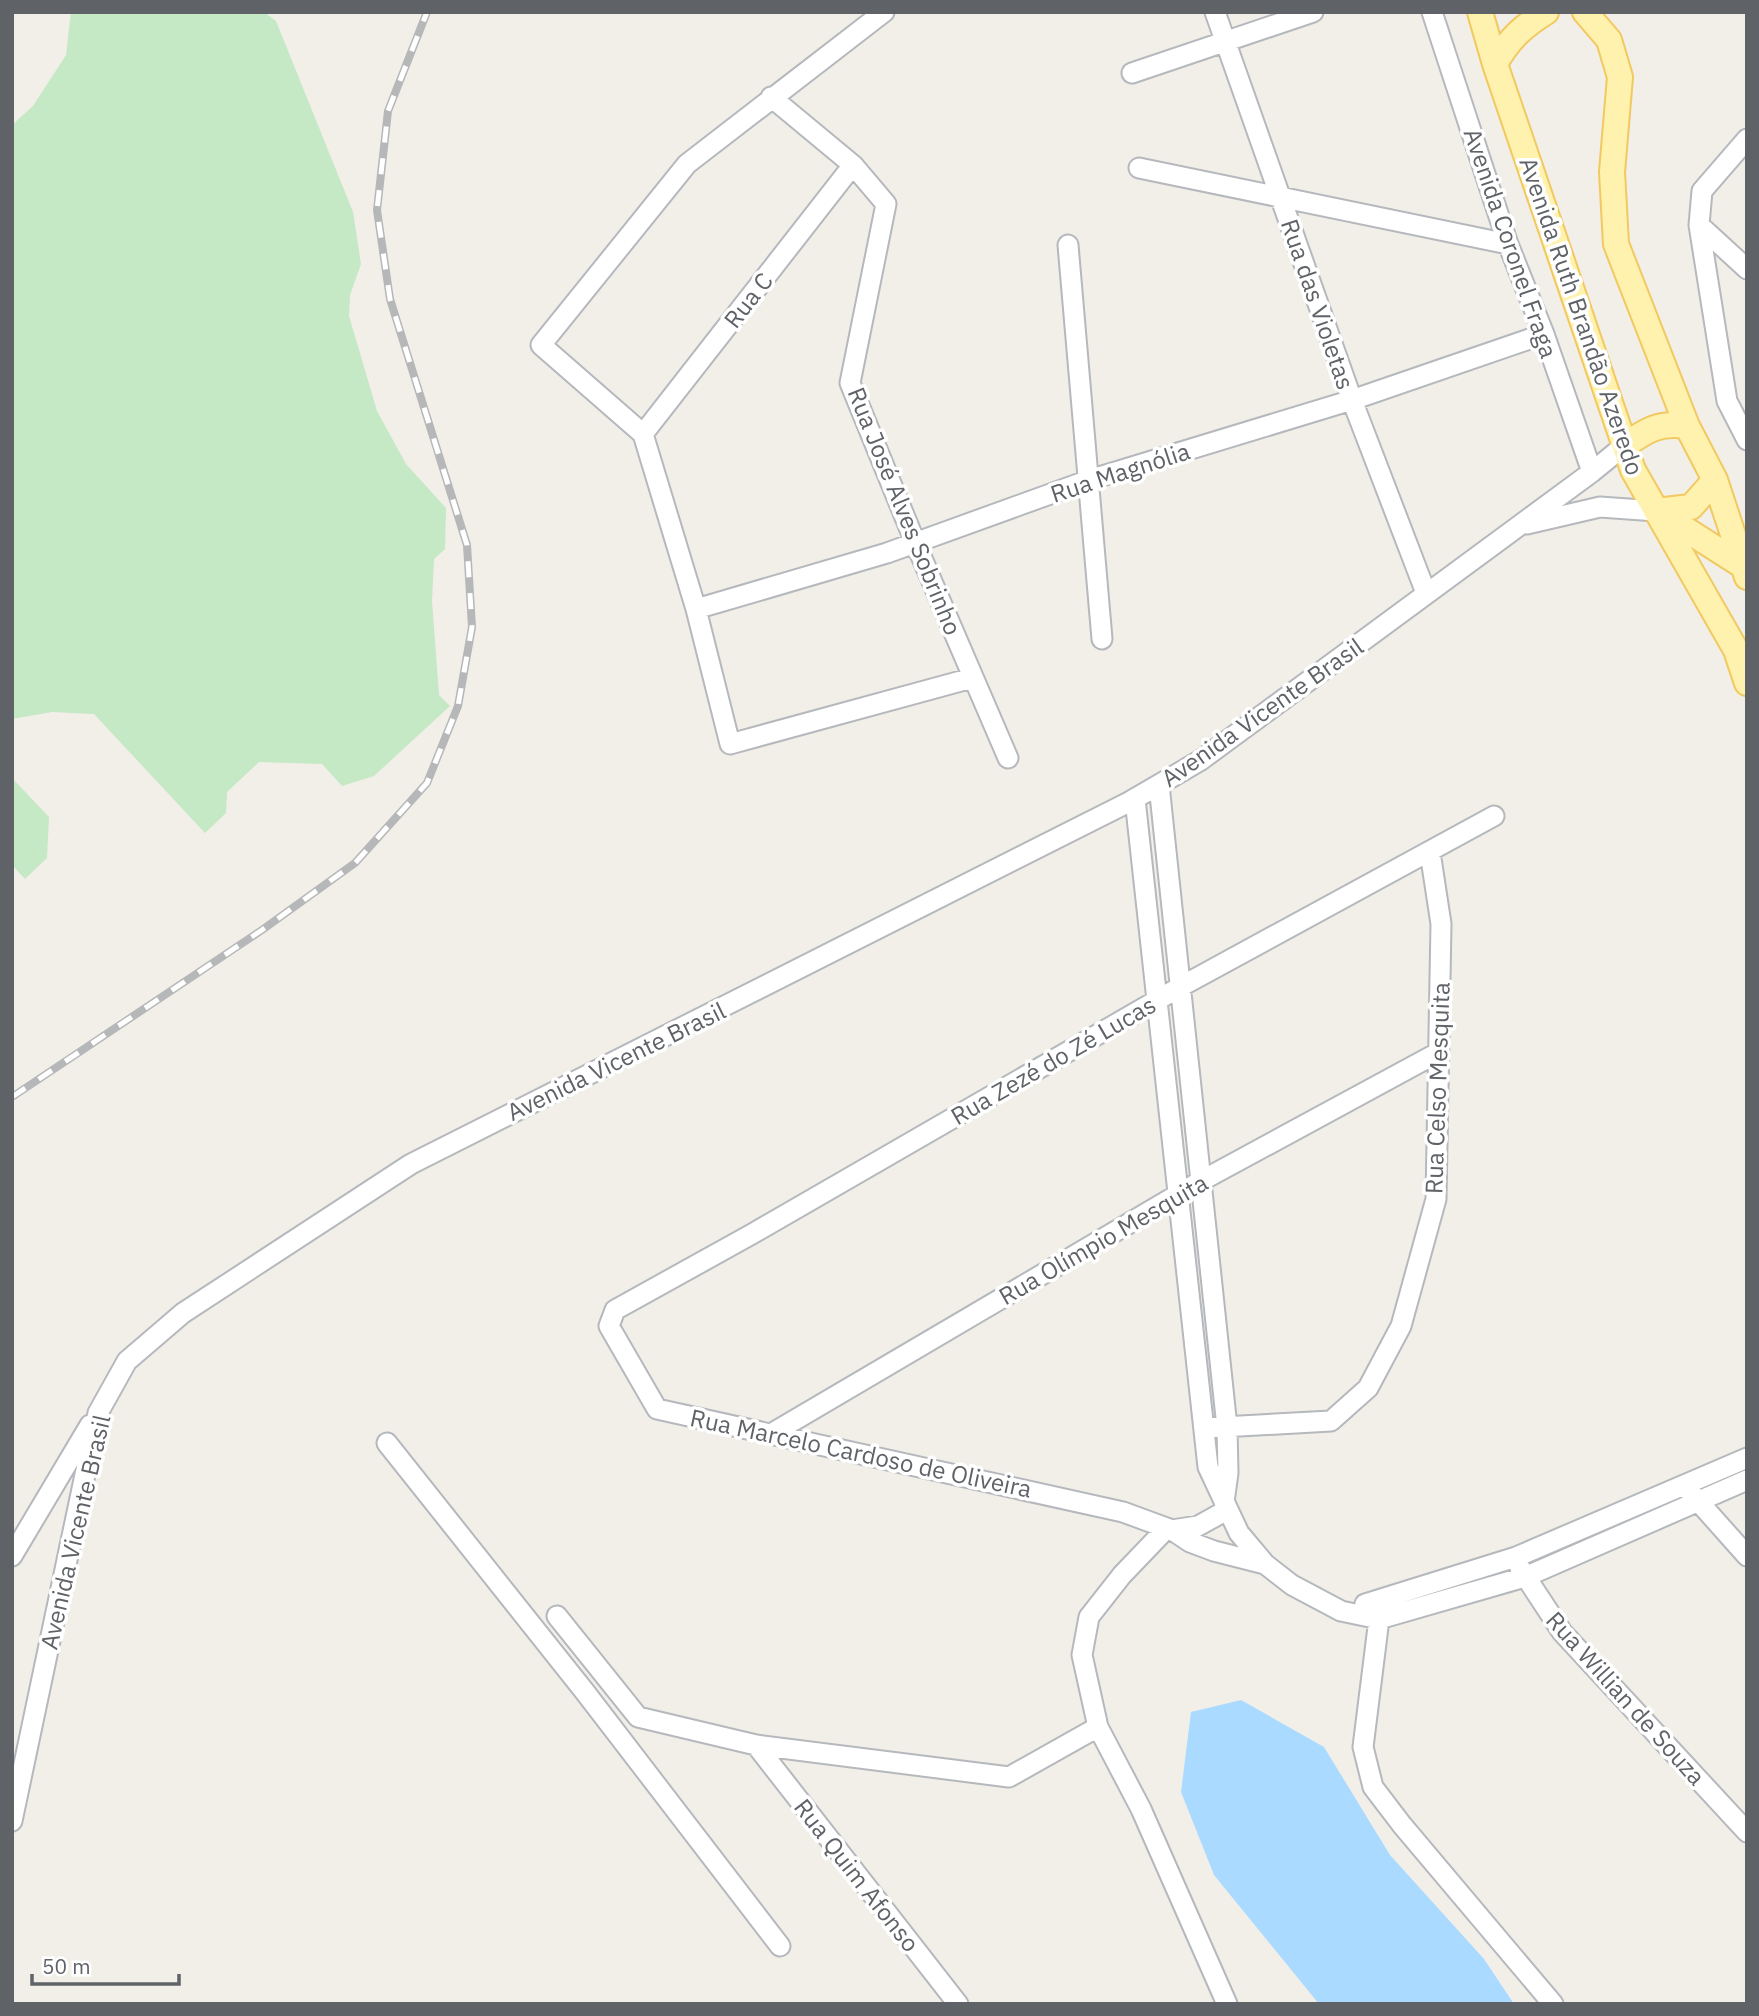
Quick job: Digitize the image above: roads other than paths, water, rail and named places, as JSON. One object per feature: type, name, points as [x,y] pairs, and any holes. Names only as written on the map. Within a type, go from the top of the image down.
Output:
[{"type":"main road","name":"Avenida Ruth Brandão Azeredo","points":[[1480,12],[1494,64],[1633,470],[1736,650],[1747,682]]},
{"type":"main road","points":[[1494,64],[1507,42],[1546,12]]},
{"type":"main road","points":[[1585,12],[1609,40],[1620,77],[1612,172],[1616,244],[1687,426],[1740,532],[1746,571]]},
{"type":"main road","points":[[1625,445],[1650,428],[1671,424],[1687,426]]},
{"type":"main road","points":[[1657,511],[1691,507],[1715,480]]},
{"type":"main road","points":[[1657,511],[1746,571]]},
{"type":"street","points":[[884,12],[688,164],[541,345],[643,434],[696,610],[730,744],[972,678]]},
{"type":"street","name":"Rua das Violetas","points":[[1216,12],[1352,400],[1426,593]]},
{"type":"street","points":[[1132,73],[1313,12]]},
{"type":"street","name":"Avenida Coronel Fraga","points":[[1432,12],[1508,244],[1544,334],[1592,472]]},
{"type":"street","name":"Rua José Alves Sobrinho","points":[[771,97],[853,165],[886,204],[850,383],[1007,758]]},
{"type":"street","points":[[1747,139],[1702,191],[1699,225],[1727,401],[1747,440]]},
{"type":"street","name":"Rua C","points":[[643,434],[853,165]]},
{"type":"street","points":[[1139,168],[1508,244]]},
{"type":"street","points":[[1699,225],[1747,270]]},
{"type":"street","points":[[1068,245],[1102,639]]},
{"type":"street","name":"Rua Magnólia","points":[[696,610],[887,553],[1089,480],[1352,400],[1544,334]]},
{"type":"street","name":"Avenida Vicente Brasil","points":[[12,1821],[98,1413],[127,1361],[183,1313],[411,1164],[1135,799],[1201,760],[1625,445]]},
{"type":"street","name":"Avenida Vicente Brasil","points":[[1519,526],[1600,508],[1657,511]]},
{"type":"street","points":[[1159,785],[1227,1427],[1226,1506]]},
{"type":"street","points":[[1135,799],[1208,1467],[1239,1533],[1265,1564],[1292,1585],[1341,1611],[1379,1610],[1525,1577],[1691,1494],[1747,1458]]},
{"type":"street","name":"Rua Zezé do Zé Lucas","points":[[615,1310],[1180,987],[1494,816]]},
{"type":"street","name":"Rua Celso Mesquita","points":[[1203,1428],[1331,1421],[1368,1388],[1401,1326],[1436,1199],[1441,924],[1430,852]]},
{"type":"street","name":"Rua Olímpio Mesquita","points":[[771,1434],[1201,1181],[1439,1052]]},
{"type":"street","name":"Rua Marcelo Cardoso de Oliveira","points":[[615,1310],[609,1326],[657,1409],[1123,1512],[1170,1529],[1190,1542],[1214,1551],[1265,1564]]},
{"type":"street","points":[[12,1556],[98,1413]]},
{"type":"street","points":[[387,1443],[617,1733],[780,1947]]},
{"type":"street","points":[[1379,1610],[1691,1494],[1747,1480]]},
{"type":"street","points":[[1691,1494],[1747,1556]]},
{"type":"street","points":[[1226,1506],[1198,1526],[1170,1529],[1122,1575],[1089,1616],[1082,1655],[1098,1727],[1141,1809],[1227,2004]]},
{"type":"street","name":"Rua Willian de Souza","points":[[1516,1557],[1525,1577],[1562,1632],[1747,1832]]},
{"type":"street","points":[[1379,1610],[1363,1747],[1373,1787],[1553,2004]]},
{"type":"street","points":[[557,1616],[638,1717],[756,1745],[1009,1777],[1098,1727]]},
{"type":"street","points":[[617,1733],[638,1717]]},
{"type":"street","name":"Rua Quim Afonso","points":[[756,1745],[958,2004]]},
{"type":"water","points":[[1241,1700],[1324,1747],[1390,1855],[1484,1959],[1514,2004],[1319,2004],[1214,1875],[1181,1792],[1191,1712]]},
{"type":"railway","points":[[12,1097],[262,930],[355,863],[427,783],[458,706],[472,627],[467,545],[390,299],[377,210],[388,111],[427,12]]}]
